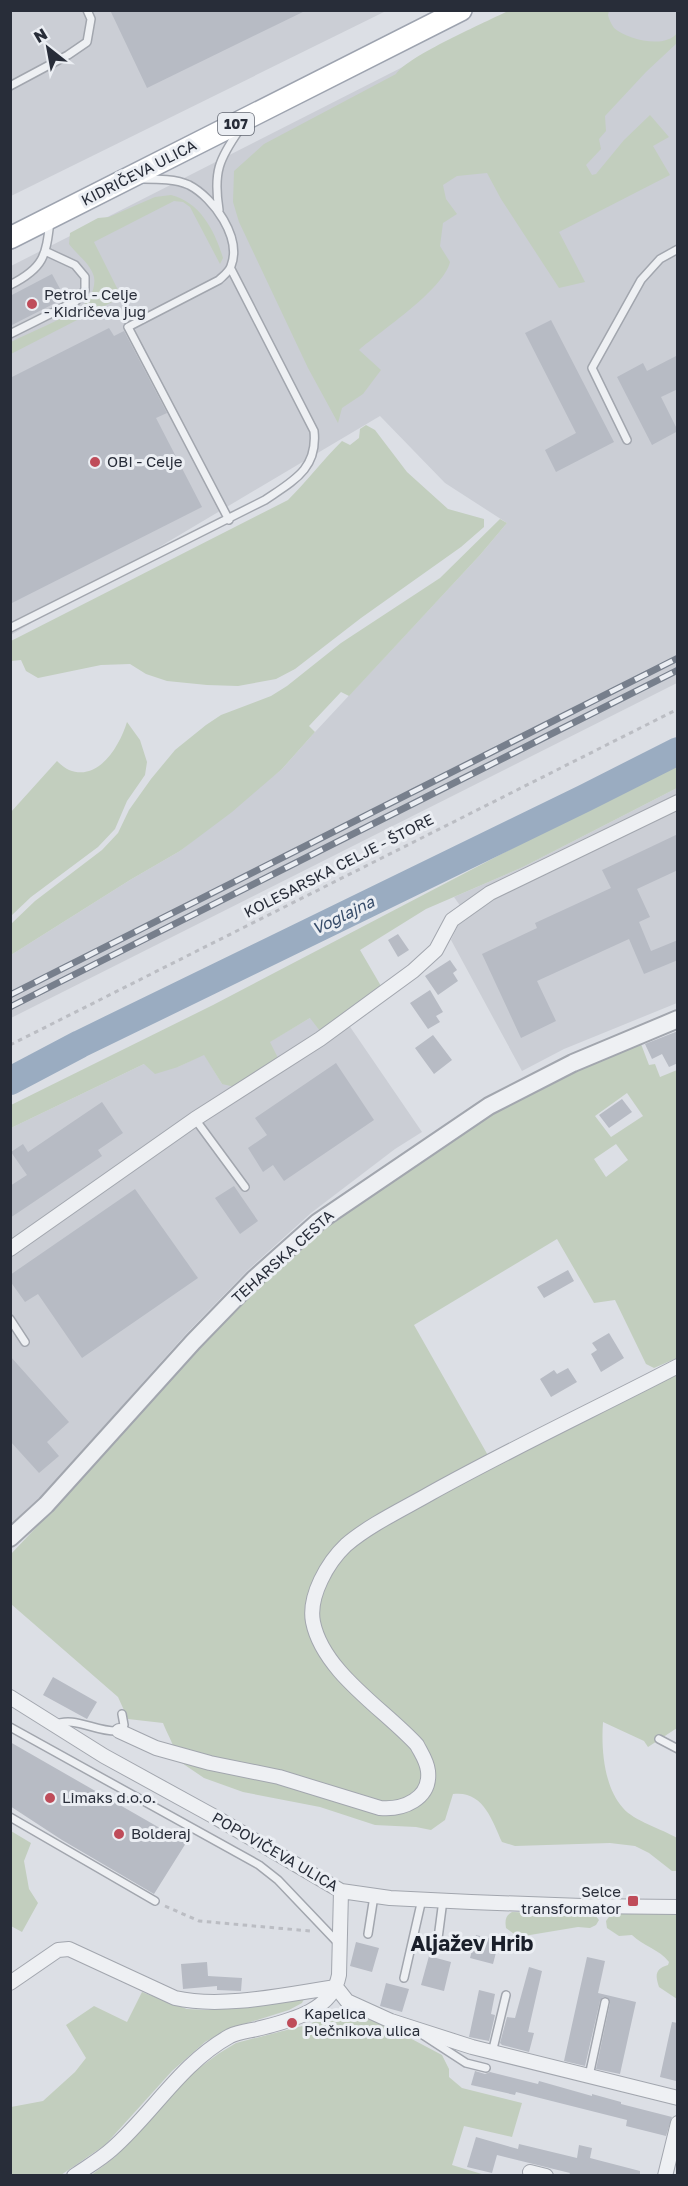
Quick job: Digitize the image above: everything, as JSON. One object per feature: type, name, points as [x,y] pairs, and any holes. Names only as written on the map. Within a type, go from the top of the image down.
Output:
[{"type":"main road","name":"KIDRIČEVA ULICA","points":[[10,238],[461,10]]},
{"type":"street","points":[[10,1249],[195,1119],[320,1039],[413,970],[436,950],[452,920],[482,898],[678,802]]},
{"type":"street","name":"TEHARSKA CESTA","points":[[10,1538],[46,1505],[193,1342],[254,1279],[318,1222],[489,1106],[573,1063],[678,1019]]},
{"type":"street","points":[[119,1731],[156,1748],[210,1763],[279,1777],[380,1808],[391,1809],[406,1806],[418,1798],[428,1779],[425,1758],[417,1745],[343,1673],[326,1654],[318,1639],[312,1619],[317,1588],[327,1567],[347,1545],[385,1519],[501,1454],[678,1366]]},
{"type":"street","name":"POPOVIČEVA ULICA","points":[[10,1697],[104,1756],[215,1817],[341,1891],[374,1896],[443,1900],[582,1906],[678,1907]]},
{"type":"street","points":[[74,2175],[111,2150],[178,2077],[212,2048],[233,2035],[297,2018],[324,2002],[336,1987],[340,1946],[341,1891]]},
{"type":"street","points":[[10,1983],[58,1950],[69,1949],[175,1998],[190,2001],[244,1999],[336,1987]]},
{"type":"street","points":[[336,1987],[347,2001],[359,2008],[414,2029],[492,2053],[678,2098]]},
{"type":"street","points":[[665,2175],[678,2123]]},
{"type":"street","points":[[530,2172],[546,2175]]},
{"type":"lane","points":[[10,86],[68,55],[87,42],[91,19],[87,10]]},
{"type":"lane","points":[[229,519],[128,327],[219,280],[231,269],[235,254],[229,232],[219,210],[215,186],[218,168],[228,146],[248,118]]},
{"type":"lane","points":[[129,178],[162,179],[188,184],[204,195],[219,210]]},
{"type":"lane","points":[[10,285],[26,277],[47,252],[51,217]]},
{"type":"lane","points":[[627,440],[592,368],[641,280],[660,259],[678,249]]},
{"type":"lane","points":[[10,334],[76,301],[85,290],[85,277],[75,265],[47,252]]},
{"type":"lane","points":[[10,628],[265,500],[298,478],[309,464],[316,447],[314,431],[231,269]]},
{"type":"lane","points":[[195,1119],[245,1187]]},
{"type":"lane","points":[[10,1319],[25,1342]]},
{"type":"lane","points":[[54,1725],[71,1720],[96,1730],[119,1731],[124,1725],[122,1714]]},
{"type":"lane","points":[[10,1727],[259,1865],[278,1880],[340,1946]]},
{"type":"lane","points":[[659,1739],[678,1749]]},
{"type":"lane","points":[[10,1816],[155,1902]]},
{"type":"lane","points":[[368,1934],[374,1896]]},
{"type":"lane","points":[[404,1978],[422,1899]]},
{"type":"lane","points":[[437,1946],[443,1900]]},
{"type":"lane","points":[[492,2053],[506,1995]]},
{"type":"lane","points":[[589,2076],[605,2002]]},
{"type":"lane","points":[[414,2029],[451,2056],[486,2068]]},
{"type":"path","name":"KOLESARSKA CELJE - ŠTORE","points":[[10,1045],[678,709]]},
{"type":"path","points":[[155,1902],[199,1921],[256,1924],[297,1931],[328,1931]]},
{"type":"shaded area","points":[[11,11],[386,11],[11,196]]},
{"type":"shaded area","points":[[513,11],[677,11],[677,683],[11,1018],[11,955],[180,851],[282,769],[507,523],[445,483],[380,416],[11,635],[11,266]]},
{"type":"shaded area","points":[[677,788],[677,1003],[564,1049],[522,1071],[451,940],[458,925],[468,917],[454,897],[523,867]]},
{"type":"shaded area","points":[[342,1015],[422,1132],[395,1149],[311,1213],[248,1270],[186,1334],[40,1498],[11,1525],[11,1128],[144,1064],[178,1067],[204,1054],[222,1084],[269,1042],[310,1018]]},
{"type":"green space","points":[[510,10],[609,11],[608,17],[614,28],[637,39],[664,41],[677,33],[677,43],[605,116],[606,131],[599,139],[601,149],[586,165],[592,175],[596,174],[624,140],[650,115],[669,137],[653,146],[670,175],[559,232],[585,282],[559,288],[501,199],[487,173],[457,176],[443,185],[446,199],[457,214],[443,223],[440,246],[450,262],[445,273],[424,297],[359,350],[381,370],[363,394],[342,408],[338,423],[308,368],[239,222],[233,202],[234,171],[264,144],[396,74],[431,49]]},
{"type":"green space","points":[[171,195],[190,204],[205,219],[220,248],[223,258],[220,264],[190,207],[183,202],[174,201],[94,242],[119,292],[114,301],[11,354],[11,342],[74,311],[88,301],[92,293],[94,277],[87,264],[69,244],[70,233],[98,218],[109,217],[155,197]]},
{"type":"green space","points":[[366,425],[375,430],[407,472],[448,509],[484,519],[484,527],[461,547],[361,618],[295,669],[276,679],[238,686],[167,681],[146,674],[130,664],[101,665],[38,678],[26,671],[21,660],[11,661],[11,641],[288,500],[342,441],[350,445],[359,438],[360,429]]},
{"type":"green space","points":[[500,519],[507,523],[480,555],[349,696],[341,692],[309,726],[315,732],[282,769],[232,812],[180,851],[11,955],[11,924],[35,901],[102,850],[118,833],[129,810],[175,750],[221,715],[271,696],[287,686],[341,643],[440,578]]},
{"type":"green space","points":[[127,722],[140,740],[147,762],[145,775],[127,801],[115,829],[98,847],[31,897],[11,916],[11,812],[57,761],[69,770],[80,772],[90,771],[99,766],[107,759],[119,741]]},
{"type":"green space","points":[[677,762],[677,788],[523,867],[426,909],[360,950],[381,986],[320,1031],[310,1018],[270,1042],[278,1058],[235,1087],[222,1084],[204,1055],[155,1074],[144,1064],[11,1128],[11,1105],[213,1005]]},
{"type":"green space","points":[[641,1044],[649,1065],[655,1064],[660,1077],[677,1070],[677,1358],[654,1368],[646,1364],[615,1300],[594,1303],[557,1239],[414,1325],[494,1466],[677,1373],[677,1728],[648,1747],[644,1741],[603,1722],[603,1756],[612,1790],[623,1808],[634,1817],[677,1838],[677,1871],[672,1871],[649,1853],[635,1846],[610,1843],[515,1846],[502,1842],[485,1808],[472,1797],[463,1794],[453,1794],[445,1820],[431,1830],[375,1825],[320,1807],[243,1792],[204,1778],[176,1759],[173,1745],[163,1723],[128,1719],[118,1697],[11,1604],[11,1554],[266,1278],[328,1225],[491,1114],[580,1069]],"holes":[[[627,1093],[643,1116],[611,1137],[595,1116]],[[616,1144],[628,1160],[606,1177],[594,1159]]]},
{"type":"green space","points":[[11,1831],[31,1843],[24,1861],[29,1889],[38,1903],[22,1932],[11,1926]]},
{"type":"green space","points":[[512,1912],[595,1915],[599,1920],[590,1928],[578,1927],[518,1937],[506,1928],[506,1919]]},
{"type":"green space","points":[[677,1912],[677,1999],[659,1987],[658,1983],[658,1971],[669,1962],[632,1935],[619,1936],[607,1928],[606,1921],[611,1914]]},
{"type":"green space","points":[[142,1992],[187,2009],[208,2010],[304,1999],[302,2003],[289,2010],[228,2029],[205,2042],[172,2071],[105,2145],[61,2175],[11,2176],[11,2107],[43,2101],[75,2072],[86,2058],[66,2025],[94,2006],[127,2022]]},
{"type":"green space","points":[[339,2009],[389,2027],[442,2055],[449,2069],[449,2077],[462,2088],[522,2103],[512,2137],[464,2126],[452,2165],[485,2175],[90,2176],[115,2157],[191,2074],[218,2054],[236,2043],[310,2024]]},
{"type":"building","points":[[110,10],[307,10],[147,88]]},
{"type":"building","name":"Petrol - Celje - Kidričeva jug","points":[[52,274],[65,298],[10,326],[10,296]]},
{"type":"building","points":[[551,320],[614,442],[556,472],[545,450],[576,433],[525,333]]},
{"type":"building","name":"OBI - Celje","points":[[109,328],[114,336],[124,331],[167,413],[156,418],[202,507],[10,604],[10,378]]},
{"type":"building","points":[[678,355],[678,389],[661,397],[678,431],[652,445],[617,377],[643,363],[647,371]]},
{"type":"building","points":[[678,834],[678,870],[637,889],[650,917],[639,922],[651,951],[678,940],[678,960],[644,974],[629,939],[537,981],[556,1021],[521,1038],[482,954],[537,928],[535,923],[611,888],[602,870]]},
{"type":"building","points":[[398,934],[409,950],[398,957],[388,940]]},
{"type":"building","points":[[450,960],[457,970],[453,973],[458,981],[438,995],[425,976]]},
{"type":"building","points":[[430,990],[443,1012],[436,1016],[440,1022],[428,1029],[410,1003]]},
{"type":"building","points":[[678,1031],[678,1063],[669,1067],[662,1054],[652,1059],[645,1044]]},
{"type":"building","points":[[433,1035],[452,1060],[434,1074],[415,1048]]},
{"type":"building","points":[[336,1063],[374,1120],[284,1181],[273,1165],[263,1172],[248,1148],[267,1135],[255,1118]]},
{"type":"building","points":[[622,1099],[632,1112],[609,1128],[599,1115]]},
{"type":"building","points":[[102,1102],[123,1133],[98,1150],[102,1156],[10,1218],[10,1186],[27,1175],[11,1152],[23,1144],[28,1152]]},
{"type":"building","points":[[234,1186],[258,1221],[240,1234],[215,1198]]},
{"type":"building","points":[[135,1189],[198,1278],[82,1358],[38,1294],[25,1302],[10,1281],[10,1275]]},
{"type":"building","points":[[568,1270],[574,1281],[544,1298],[537,1287]]},
{"type":"building","points":[[609,1333],[624,1358],[601,1372],[591,1354],[597,1350],[592,1343]]},
{"type":"building","points":[[10,1356],[69,1422],[47,1442],[59,1456],[39,1473],[10,1441]]},
{"type":"building","points":[[568,1368],[577,1382],[551,1397],[540,1379],[554,1370],[557,1374]]},
{"type":"building","points":[[53,1677],[97,1702],[87,1719],[43,1695]]},
{"type":"building","points":[[10,1742],[186,1843],[154,1894],[62,1840],[10,1806]]},
{"type":"building","points":[[476,1935],[499,1941],[493,1964],[470,1958]]},
{"type":"building","points":[[356,1942],[379,1948],[372,1972],[350,1966]]},
{"type":"building","points":[[429,1956],[451,1962],[444,1991],[421,1985]]},
{"type":"building","points":[[587,1957],[605,1961],[598,1993],[636,2002],[620,2074],[596,2069],[610,2003],[607,1997],[603,1997],[600,2001],[585,2066],[564,2061]]},
{"type":"building","points":[[207,1962],[208,1976],[242,1978],[241,1991],[217,1990],[217,1986],[183,1989],[181,1964]]},
{"type":"building","points":[[529,1967],[542,1971],[528,2032],[534,2033],[529,2052],[500,2043],[507,2017],[515,2018]]},
{"type":"building","points":[[386,1983],[409,1989],[402,2012],[380,2006]]},
{"type":"building","points":[[479,1990],[495,1994],[491,2014],[495,2015],[489,2041],[469,2037]]},
{"type":"building","points":[[672,2022],[678,2023],[676,2081],[660,2077]]},
{"type":"building","points":[[475,2071],[485,2074],[490,2072],[538,2084],[539,2081],[672,2117],[666,2136],[626,2126],[627,2120],[516,2092],[515,2095],[471,2085]]},
{"type":"building","points":[[476,2137],[518,2149],[519,2144],[577,2158],[579,2145],[592,2148],[590,2158],[640,2171],[640,2175],[569,2175],[570,2173],[497,2155],[492,2173],[467,2167]]},
{"type":"waterway","name":"Voglajna","points":[[10,1081],[80,1044],[678,751]]},
{"type":"railway","points":[[10,995],[678,658]]},
{"type":"railway","points":[[10,1007],[678,670]]},
{"type":"place","name":"Petrol - Celje - Kidričeva jug","points":[[32,304]]},
{"type":"place","name":"OBI - Celje","points":[[95,462]]},
{"type":"place","name":"Limaks d.o.o.","points":[[50,1798]]},
{"type":"place","name":"Bolderaj","points":[[119,1834]]},
{"type":"place","name":"Selce transformator","points":[[633,1901]]},
{"type":"place","name":"Kapelica Plečnikova ulica","points":[[292,2023]]},
{"type":"district","name":"Aljažev Hrib","points":[[472,1944]]}]
